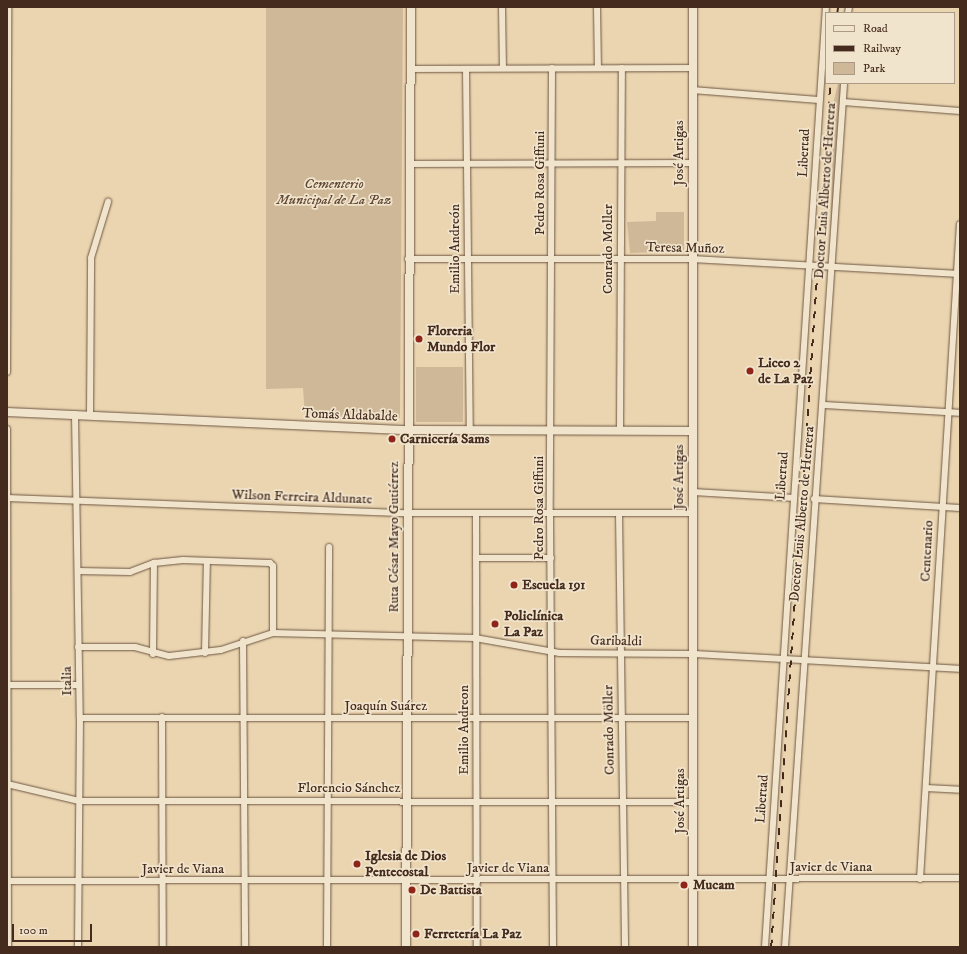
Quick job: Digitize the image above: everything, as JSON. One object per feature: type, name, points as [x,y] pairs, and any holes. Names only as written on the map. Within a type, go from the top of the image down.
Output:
[{"type":"street","points":[[7,372],[8,7]]},
{"type":"street","name":"Ruta César Mayo Gutiérrez","points":[[406,947],[406,513],[411,7]]},
{"type":"street","points":[[502,7],[503,68]]},
{"type":"street","points":[[597,7],[598,68]]},
{"type":"street","name":"José Artigas","points":[[693,7],[693,947]]},
{"type":"street","name":"Libertad","points":[[765,947],[768,879],[784,658],[792,498],[810,264],[825,20]]},
{"type":"street","name":"Pedro Rosa Giffuni","points":[[552,68],[550,514],[553,652],[553,947]]},
{"type":"street","name":"Conrado Moller","points":[[620,431],[622,68]]},
{"type":"street","points":[[410,69],[693,68]]},
{"type":"street","name":"Emilio Andreón","points":[[466,69],[470,429]]},
{"type":"street","name":"Doctor Luis Alberto de Herrera","points":[[785,947],[802,660],[814,499],[823,405],[844,84]]},
{"type":"street","points":[[692,90],[819,100]]},
{"type":"street","points":[[843,102],[960,111]]},
{"type":"street","points":[[410,164],[692,163]]},
{"type":"street","points":[[90,415],[91,258],[108,202]]},
{"type":"street","name":"Centenario","points":[[920,879],[934,667],[941,507],[958,273],[960,224]]},
{"type":"street","name":"Teresa Muñoz","points":[[408,259],[692,259],[810,264],[958,273]]},
{"type":"street","points":[[952,344],[960,344]]},
{"type":"street","points":[[823,405],[960,413]]},
{"type":"street","name":"Tomás Aldabalde","points":[[7,412],[408,430],[470,429],[692,431]]},
{"type":"street","name":"Italia","points":[[74,414],[77,501],[78,685],[80,718],[78,947]]},
{"type":"street","points":[[7,429],[8,947]]},
{"type":"street","points":[[692,492],[792,498]]},
{"type":"street","name":"Wilson Ferreira Aldunate","points":[[7,498],[406,513],[550,514],[692,512]]},
{"type":"street","points":[[814,499],[960,508]]},
{"type":"street","name":"Conrado Möller","points":[[619,513],[622,879],[625,947]]},
{"type":"street","name":"Emilio Andreon","points":[[476,514],[475,638],[478,947]]},
{"type":"street","points":[[327,947],[329,546]]},
{"type":"street","points":[[476,558],[551,558]]},
{"type":"street","points":[[78,571],[130,572],[154,563],[207,561],[270,563],[273,566],[273,633]]},
{"type":"street","points":[[205,653],[207,561]]},
{"type":"street","points":[[78,647],[135,647],[153,654],[154,563]]},
{"type":"street","name":"Garibaldi","points":[[153,654],[205,653],[273,633],[475,638],[553,652],[693,654],[960,669]]},
{"type":"street","points":[[243,642],[245,947]]},
{"type":"street","points":[[7,685],[78,685]]},
{"type":"street","points":[[162,717],[163,947]]},
{"type":"street","name":"Joaquín Suárez","points":[[80,718],[692,718]]},
{"type":"street","name":"Florencio Sánchez","points":[[7,784],[79,801],[553,800],[692,802]]},
{"type":"street","points":[[926,788],[960,790]]},
{"type":"street","name":"Javier de Viana","points":[[7,881],[79,882],[622,879],[790,880],[960,878]]},
{"type":"green space","name":"Cementerio Municipal de La Paz","points":[[266,7],[403,7],[400,418],[305,416],[303,388],[266,389]]},
{"type":"green space","points":[[838,84],[841,84],[830,251],[834,100]]},
{"type":"green space","points":[[656,212],[684,212],[684,251],[630,253],[627,222],[656,221]]},
{"type":"green space","points":[[416,367],[463,367],[463,422],[416,422]]},
{"type":"railway","points":[[837,12],[838,7]]},
{"type":"railway","points":[[771,947],[830,84]]},
{"type":"place","name":"Floreria Mundo Flor","points":[[419,339]]},
{"type":"place","name":"Liceo 2 de La Paz","points":[[750,371]]},
{"type":"place","name":"Carnicería Sams","points":[[392,439]]},
{"type":"place","name":"Escuela 191","points":[[514,585]]},
{"type":"place","name":"Policlínica La Paz","points":[[495,624]]},
{"type":"place","name":"Iglesia de Dios Pentecostal","points":[[357,864]]},
{"type":"place","name":"Mucam","points":[[684,885]]},
{"type":"place","name":"De Battista","points":[[412,890]]},
{"type":"place","name":"Ferretería La Paz","points":[[416,934]]}]
